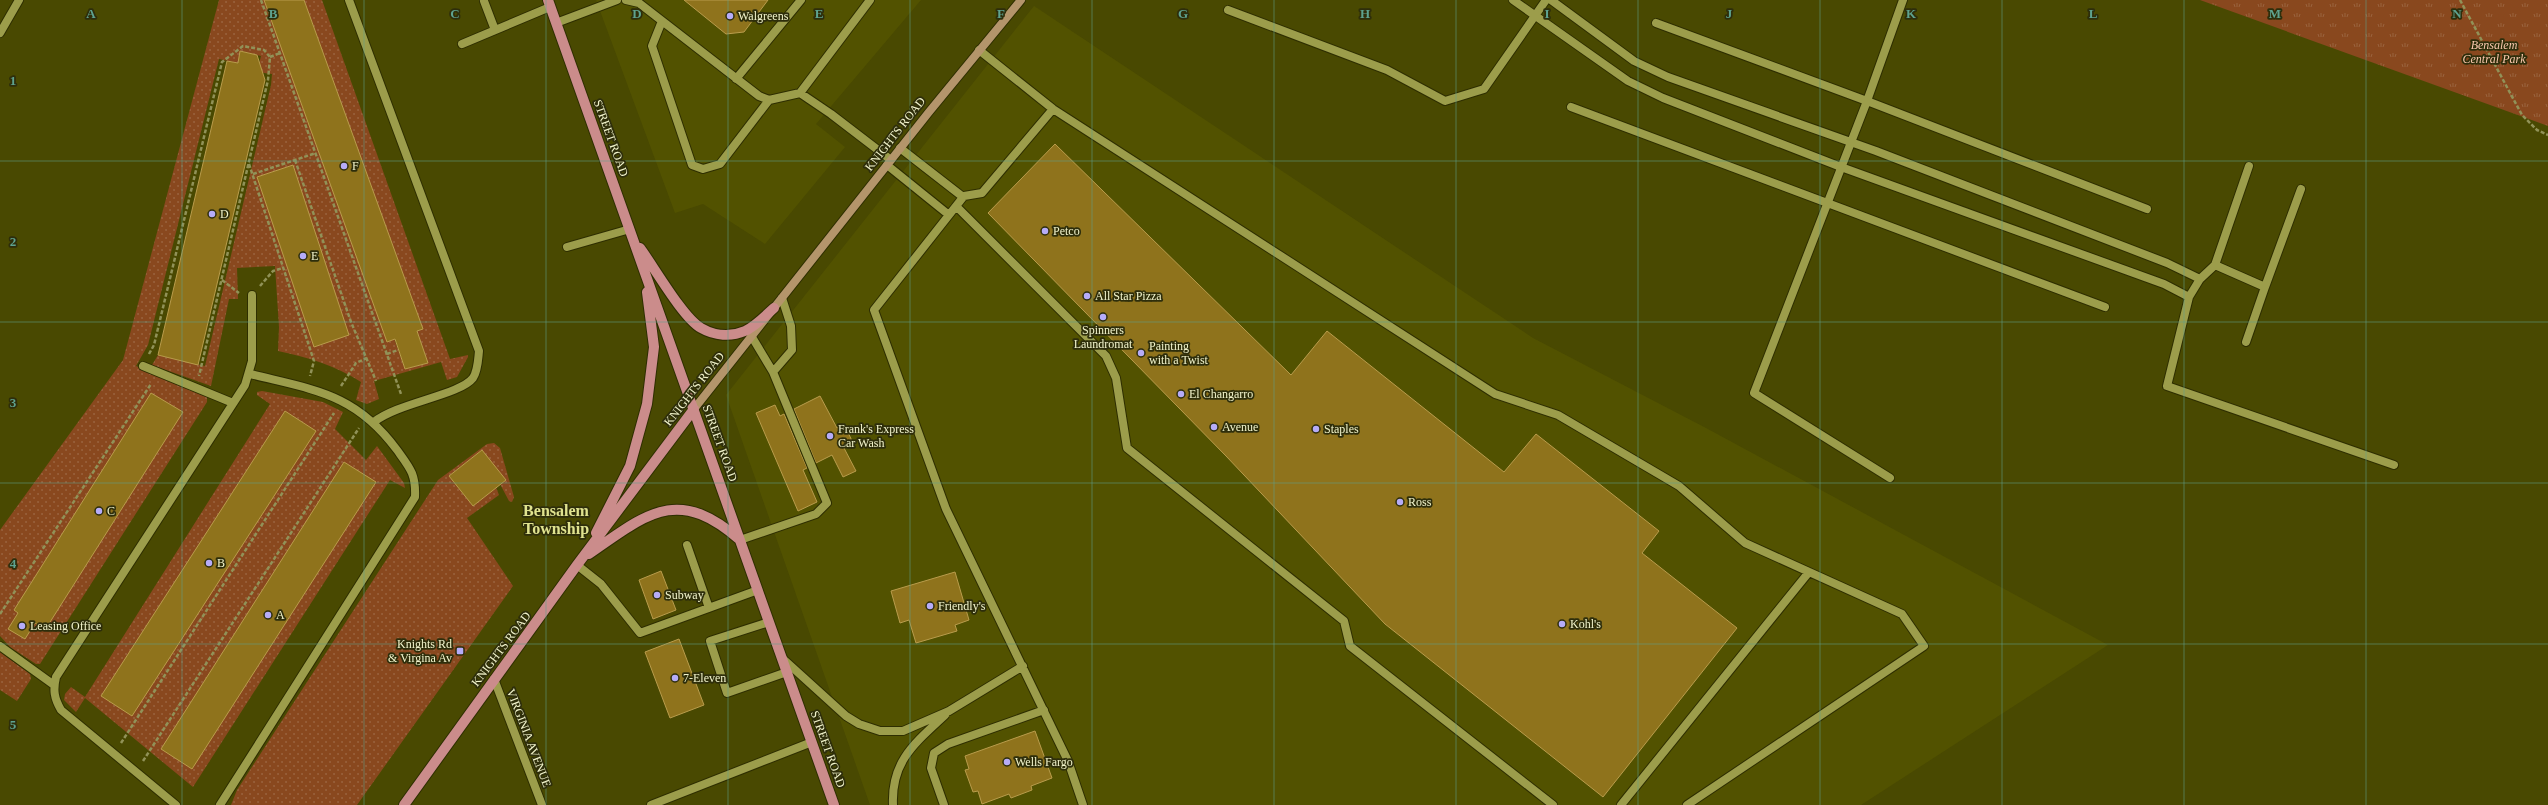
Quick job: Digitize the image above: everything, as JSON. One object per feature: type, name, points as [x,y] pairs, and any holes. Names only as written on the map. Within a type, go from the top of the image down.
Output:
[{"type":"main road","name":"KNIGHTS ROAD","points":[[404,805],[580,561],[694,409],[900,148],[1021,0]]},
{"type":"main road","name":"STREET ROAD","points":[[549,4],[834,805]]},
{"type":"main road","points":[[631,233],[689,317],[700,328],[715,334],[731,335],[746,330],[774,308]]},
{"type":"main road","points":[[580,561],[630,466],[647,404],[654,347],[644,268]]},
{"type":"main road","points":[[580,561],[632,525],[666,510],[684,509],[700,514],[729,530],[740,540]]},
{"type":"street","points":[[0,33],[19,0]]},
{"type":"street","points":[[349,0],[479,351],[478,365],[473,378],[462,387],[391,410],[374,422]]},
{"type":"street","points":[[556,23],[617,0]]},
{"type":"street","points":[[626,0],[639,4],[759,96],[769,100],[800,93],[870,0]]},
{"type":"street","points":[[736,79],[801,0]]},
{"type":"street","points":[[1513,0],[1628,81],[1670,101],[1841,167],[2156,282],[2190,297]]},
{"type":"street","points":[[1228,10],[1387,70],[1444,101],[1484,89],[1536,17],[1546,0]]},
{"type":"street","points":[[1551,0],[1634,61],[1668,77],[1850,142],[2160,260],[2200,279]]},
{"type":"street","points":[[1890,478],[1754,393],[1828,204],[1903,0]]},
{"type":"street","points":[[484,1],[495,30]]},
{"type":"street","points":[[462,44],[549,4]]},
{"type":"street","points":[[662,21],[652,46],[692,165],[703,169],[720,164],[769,100]]},
{"type":"street","points":[[1656,24],[1867,101],[2146,209]]},
{"type":"street","points":[[979,50],[1053,109],[1495,394],[1558,415],[1679,486],[1745,543],[1902,614],[1924,646],[1687,805]]},
{"type":"street","points":[[800,93],[831,114],[949,215]]},
{"type":"street","points":[[1571,107],[2105,307]]},
{"type":"street","points":[[1053,109],[982,193],[963,198],[874,310],[946,509],[1068,761],[1082,804]]},
{"type":"street","points":[[900,148],[963,198]]},
{"type":"street","points":[[2249,166],[2215,265],[2200,279],[2190,297],[2167,386],[2394,465]]},
{"type":"street","points":[[2246,342],[2301,189]]},
{"type":"street","points":[[956,206],[1106,356],[1116,378],[1127,448],[1344,621],[1350,646],[1553,805]]},
{"type":"street","points":[[567,247],[631,233]]},
{"type":"street","points":[[2215,265],[2265,287]]},
{"type":"street","points":[[176,805],[62,710],[56,701],[54,685],[56,677],[233,403],[250,374],[252,295]]},
{"type":"street","points":[[773,372],[792,350],[791,326],[782,298]]},
{"type":"street","points":[[740,540],[816,514],[827,503],[773,372],[752,337]]},
{"type":"street","points":[[143,366],[233,403]]},
{"type":"street","points":[[220,805],[415,497],[414,472],[381,428],[366,416],[342,400],[334,397],[307,388],[250,374]]},
{"type":"street","points":[[687,545],[709,608]]},
{"type":"street","points":[[580,561],[601,584],[640,634],[758,590]]},
{"type":"street","points":[[1621,805],[1809,572]]},
{"type":"street","points":[[769,622],[710,641],[727,693],[787,672]]},
{"type":"street","points":[[0,646],[54,685]]},
{"type":"street","points":[[782,657],[846,716],[859,724],[880,731],[903,731],[949,711],[1023,666]]},
{"type":"street","name":"VIRGINIA AVENUE","points":[[494,679],[542,805]]},
{"type":"street","points":[[944,805],[932,768],[934,753],[948,744],[1044,710]]},
{"type":"street","points":[[893,805],[892,788],[898,768],[912,745],[949,711]]},
{"type":"street","points":[[651,805],[812,742]]},
{"type":"path","points":[[261,0],[388,354],[405,406]]},
{"type":"path","points":[[2460,0],[2522,115],[2537,130],[2548,135]]},
{"type":"path","points":[[143,366],[154,345],[222,62],[243,46],[264,50],[270,57],[268,80],[196,388]]},
{"type":"path","points":[[270,57],[280,53]]},
{"type":"path","points":[[253,174],[316,153]]},
{"type":"path","points":[[295,160],[351,322],[376,381]]},
{"type":"path","points":[[249,163],[314,361],[307,388]]},
{"type":"path","points":[[222,280],[242,296],[252,295],[273,272],[283,268]]},
{"type":"path","points":[[388,354],[398,350]]},
{"type":"path","points":[[334,397],[356,363],[366,358]]},
{"type":"path","points":[[0,614],[158,372]]},
{"type":"path","points":[[114,754],[342,400]]},
{"type":"path","points":[[136,772],[366,416]]},
{"type":"shaded area","points":[[596,0],[921,0],[816,124],[845,147],[765,244],[703,204],[675,213]]},
{"type":"shaded area","points":[[1034,6],[1533,338],[1706,428],[2108,645],[1861,805],[870,805],[726,395]]},
{"type":"green space","points":[[219,0],[273,0],[405,369],[428,363],[417,331],[422,329],[304,0],[322,0],[450,359],[468,355],[468,357],[457,377],[447,380],[441,362],[374,381],[379,399],[367,404],[356,400],[361,382],[342,371],[321,363],[278,351],[279,327],[275,266],[237,268],[238,299],[229,299],[211,386],[152,365],[158,355],[205,366],[271,85],[272,74],[257,72],[261,56],[241,51],[238,63],[219,59],[148,345],[136,366],[207,397],[207,402],[40,664],[36,664],[10,647],[0,636],[0,530],[123,360]]},
{"type":"green space","name":"Bensalem Central Park","points":[[2200,0],[2548,0],[2548,126]]},
{"type":"green space","points":[[262,391],[323,402],[343,412],[335,429],[366,460],[377,446],[404,483],[405,488],[390,480],[193,787],[85,698],[76,712],[64,700],[65,694],[71,687],[85,697],[270,404],[257,395],[257,392]]},
{"type":"green space","points":[[494,443],[500,448],[514,497],[512,502],[509,501],[482,450],[449,476],[473,506],[496,487],[499,495],[467,518],[513,586],[357,805],[231,805],[237,790],[438,480],[487,444]]},
{"type":"green space","points":[[0,652],[30,674],[31,679],[17,701],[0,690]]},
{"type":"building","name":"F","points":[[264,0],[304,0],[423,329],[417,331],[428,363],[405,369],[395,339],[387,342]]},
{"type":"building","name":"Walgreens","points":[[684,0],[768,0],[744,32],[726,34]]},
{"type":"building","name":"D","points":[[240,51],[257,55],[265,80],[198,365],[158,355],[227,61],[238,63]]},
{"type":"building","points":[[1055,144],[1291,375],[1327,331],[1504,472],[1536,434],[1659,531],[1642,553],[1737,628],[1603,797],[1385,624],[1226,456],[988,213]]},
{"type":"building","name":"E","points":[[293,165],[349,335],[314,347],[257,177]]},
{"type":"building","name":"C","points":[[151,393],[183,412],[45,630],[35,623],[25,639],[8,629],[18,613],[14,610]]},
{"type":"building","name":"Frank's Express Car Wash","points":[[820,396],[837,428],[844,424],[853,443],[844,448],[856,471],[843,477],[832,455],[816,463],[794,409]]},
{"type":"building","points":[[775,405],[780,416],[784,414],[807,468],[803,470],[817,502],[798,511],[756,413]]},
{"type":"building","name":"B","points":[[285,411],[316,431],[132,716],[101,696]]},
{"type":"building","points":[[482,450],[506,480],[473,506],[449,476]]},
{"type":"building","name":"A","points":[[344,462],[376,482],[192,769],[161,749]]},
{"type":"building","name":"Subway","points":[[661,571],[676,610],[653,619],[639,580]]},
{"type":"building","name":"Friendly's","points":[[955,572],[969,620],[955,625],[957,631],[916,643],[909,620],[900,623],[891,591]]},
{"type":"building","name":"7-Eleven","points":[[679,639],[704,705],[670,718],[645,652]]},
{"type":"building","name":"Wells Fargo","points":[[1035,731],[1052,778],[1031,786],[1032,790],[1011,798],[1009,794],[982,804],[978,791],[973,792],[965,770],[969,769],[965,756]]},
{"type":"place","name":"Walgreens","points":[[730,16]]},
{"type":"place","name":"F","points":[[344,166]]},
{"type":"place","name":"D","points":[[212,214]]},
{"type":"place","name":"Petco","points":[[1045,231]]},
{"type":"place","name":"E","points":[[303,256]]},
{"type":"place","name":"All Star Pizza","points":[[1087,296]]},
{"type":"place","name":"Spinners Laundromat","points":[[1103,317]]},
{"type":"place","name":"Painting with a Twist","points":[[1141,353]]},
{"type":"place","name":"El Changarro","points":[[1181,394]]},
{"type":"place","name":"Avenue","points":[[1214,427]]},
{"type":"place","name":"Staples","points":[[1316,429]]},
{"type":"place","name":"Frank's Express Car Wash","points":[[830,436]]},
{"type":"place","name":"Ross","points":[[1400,502]]},
{"type":"place","name":"C","points":[[99,511]]},
{"type":"place","name":"B","points":[[209,563]]},
{"type":"place","name":"Subway","points":[[657,595]]},
{"type":"place","name":"Friendly's","points":[[930,606]]},
{"type":"place","name":"A","points":[[268,615]]},
{"type":"place","name":"Kohl's","points":[[1562,624]]},
{"type":"place","name":"Leasing Office","points":[[22,626]]},
{"type":"place","name":"Knights Rd & Virgina Av","points":[[460,651]]},
{"type":"place","name":"7-Eleven","points":[[675,678]]},
{"type":"place","name":"Wells Fargo","points":[[1007,762]]},
{"type":"district","name":"Bensalem Township","points":[[556,519]]}]
